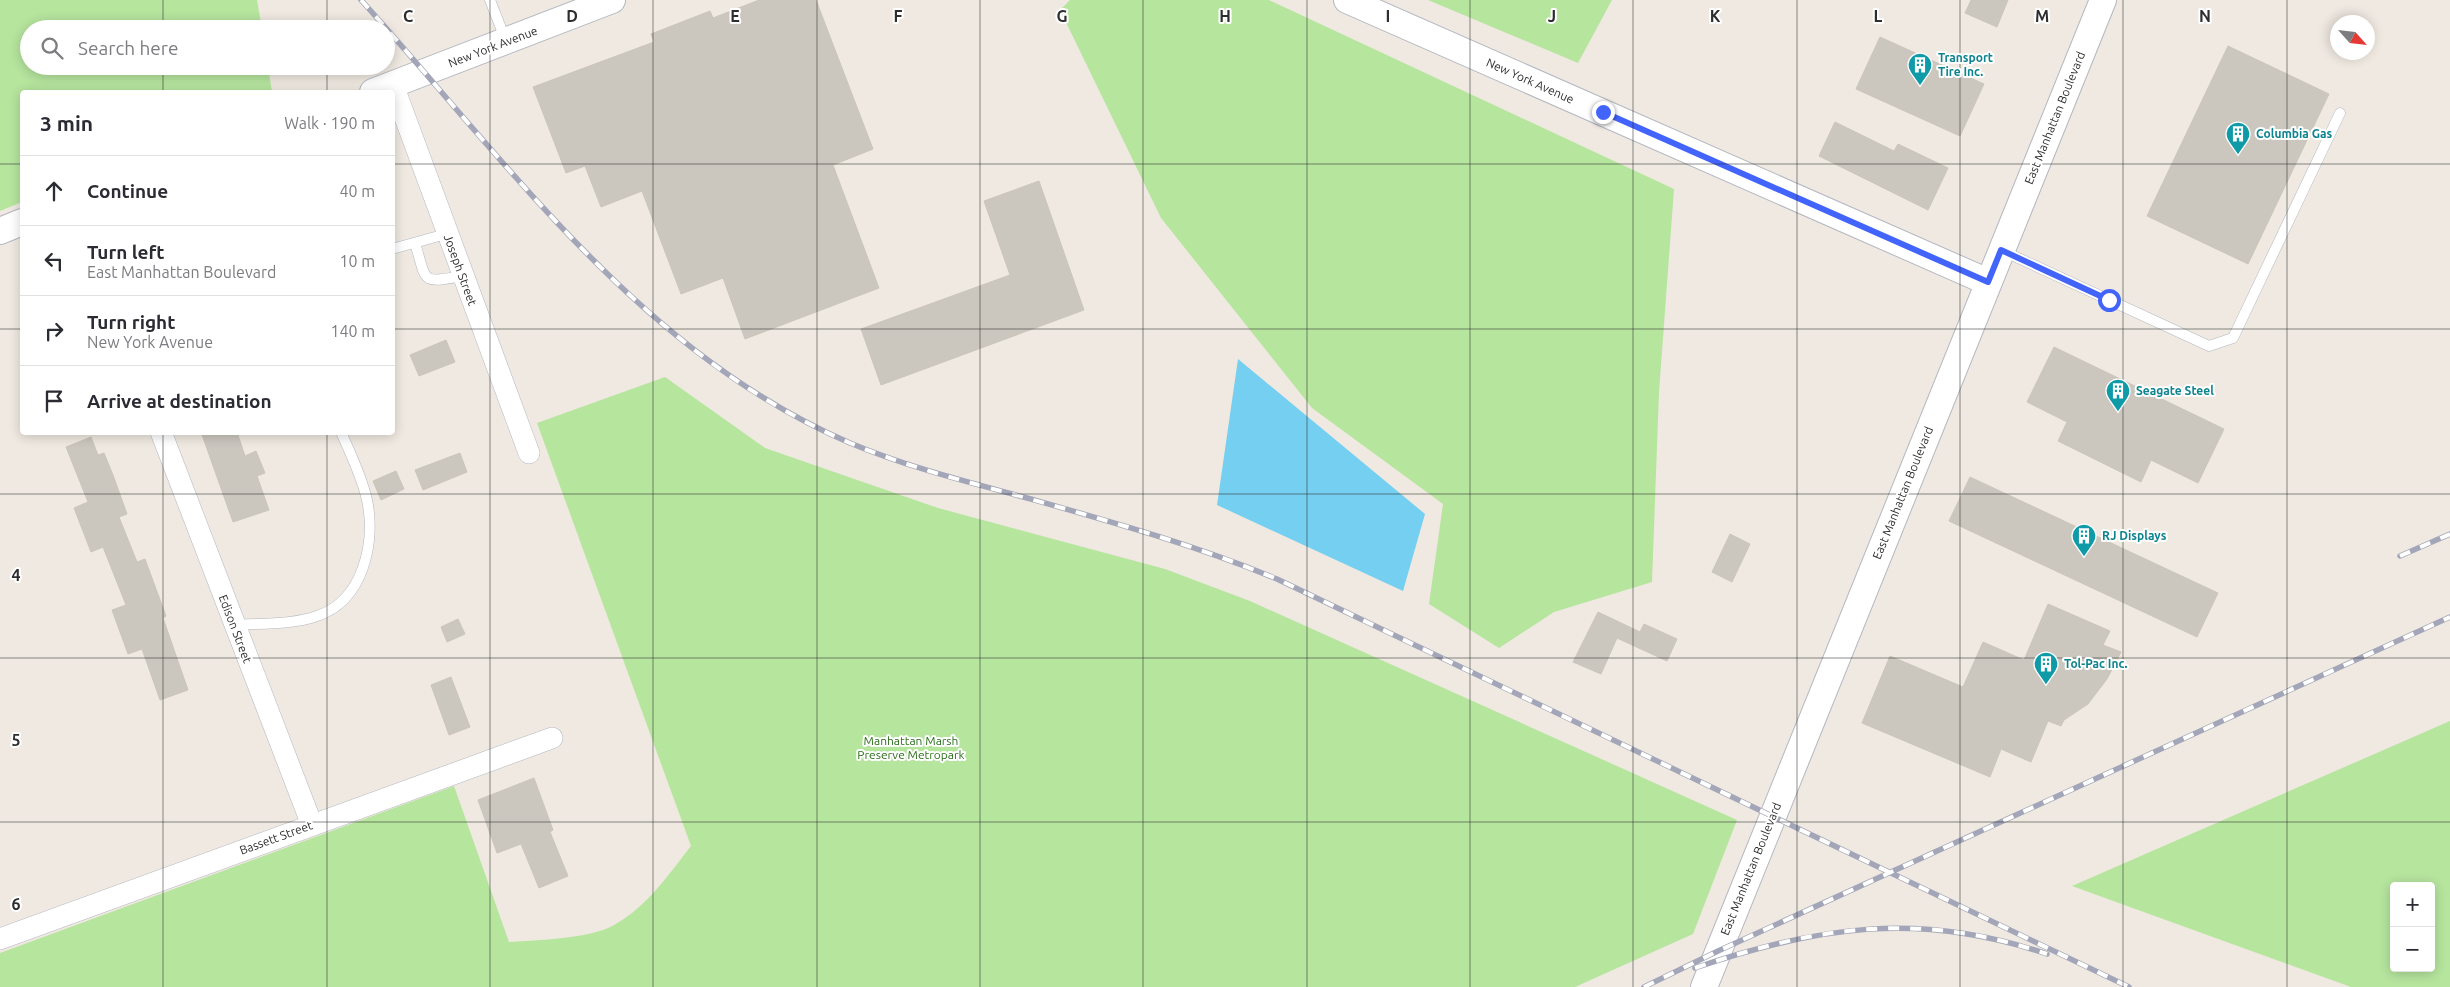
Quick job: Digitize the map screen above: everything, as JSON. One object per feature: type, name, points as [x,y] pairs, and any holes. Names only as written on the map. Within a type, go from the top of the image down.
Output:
[{"type":"street","name":"New York Avenue","points":[[383,89],[612,0]]},
{"type":"street","name":"New York Avenue","points":[[1347,0],[1988,282]]},
{"type":"street","name":"East Manhattan Boulevard","points":[[1704,987],[2103,0]]},
{"type":"street","name":"Joseph Street","points":[[395,117],[446,234],[529,453]]},
{"type":"street","points":[[0,231],[20,223]]},
{"type":"street","name":"Edison Street","points":[[162,435],[233,624],[312,825]]},
{"type":"street","name":"Bassett Street","points":[[0,939],[552,738]]},
{"type":"lane","points":[[490,0],[506,41]]},
{"type":"lane","points":[[2001,250],[2209,346],[2233,338],[2340,114]]},
{"type":"lane","points":[[395,248],[446,234]]},
{"type":"lane","points":[[415,243],[424,274],[430,280],[435,281],[462,276]]},
{"type":"lane","points":[[233,624],[317,616],[336,606],[351,591],[362,571],[370,524],[359,475],[342,435]]},
{"type":"green space","points":[[0,0],[257,0],[260,20],[20,20],[20,75],[269,75],[272,90],[20,90],[20,203],[0,211]]},
{"type":"green space","points":[[1070,0],[1269,0],[1674,189],[1659,392],[1652,582],[1554,612],[1499,648],[1429,604],[1443,504],[1312,408],[1161,218],[1060,10]]},
{"type":"green space","points":[[1428,0],[1612,0],[1578,63]]},
{"type":"green space","name":"Manhattan Marsh Preserve Metropark","points":[[665,377],[765,448],[938,508],[1165,569],[1250,601],[1737,820],[1693,934],[1575,987],[0,987],[0,953],[454,786],[509,942],[563,938],[604,930],[626,918],[637,909],[666,879],[691,846],[537,423]]},
{"type":"green space","points":[[2450,721],[2450,987],[2351,987],[2072,886]]},
{"type":"water","points":[[1238,359],[1425,514],[1403,591],[1217,505]]},
{"type":"building","points":[[759,0],[816,0],[873,149],[833,165],[879,288],[745,339],[723,278],[681,294],[642,191],[601,207],[585,166],[566,173],[533,87],[654,42],[651,34],[710,11],[713,18]]},
{"type":"building","points":[[1971,0],[2008,0],[1997,27],[1965,13]]},
{"type":"building","name":"Transport Tire Inc.","points":[[1880,37],[1984,84],[1960,136],[1856,89]]},
{"type":"building","name":"Columbia Gas","points":[[2228,46],[2329,94],[2248,264],[2147,216]]},
{"type":"building","points":[[1835,122],[1894,151],[1898,144],[1948,168],[1928,210],[1819,156]]},
{"type":"building","points":[[1039,181],[1084,310],[881,385],[861,329],[1010,275],[984,201]]},
{"type":"building","points":[[446,340],[455,362],[419,376],[410,355]]},
{"type":"building","name":"Seagate Steel","points":[[2054,347],[2224,429],[2198,483],[2151,460],[2141,482],[2058,441],[2067,422],[2027,402]]},
{"type":"building","points":[[202,435],[238,435],[245,456],[256,451],[265,473],[257,476],[269,510],[233,522]]},
{"type":"building","points":[[91,437],[98,455],[104,453],[113,475],[127,514],[119,517],[137,562],[145,559],[166,616],[163,618],[188,690],[160,700],[142,649],[128,654],[112,610],[126,605],[103,547],[91,552],[74,508],[88,502],[66,447]]},
{"type":"building","points":[[460,453],[467,472],[423,490],[415,470]]},
{"type":"building","points":[[396,471],[404,489],[381,500],[373,481]]},
{"type":"building","name":"RJ Displays","points":[[1970,477],[2218,593],[2197,637],[1949,521]]},
{"type":"building","points":[[1730,534],[1750,544],[1732,582],[1712,572]]},
{"type":"building","name":"Tol-Pac Inc.","points":[[2048,604],[2110,631],[2103,645],[2121,652],[2107,679],[2088,704],[2064,720],[2061,726],[2048,721],[2031,762],[2001,749],[1990,777],[1862,723],[1890,656],[1963,687],[1983,642],[2024,660]]},
{"type":"building","points":[[1598,612],[1640,632],[1644,624],[1677,639],[1667,661],[1617,638],[1601,674],[1573,662]]},
{"type":"building","points":[[458,619],[465,634],[447,642],[441,627]]},
{"type":"building","points":[[451,677],[470,727],[449,735],[431,685]]},
{"type":"building","points":[[534,778],[553,830],[550,832],[568,876],[539,888],[521,844],[497,853],[478,800]]},
{"type":"railway","points":[[361,0],[378,20]]},
{"type":"railway","points":[[395,39],[526,189],[642,307],[706,359],[775,405],[872,452],[938,474],[1153,535],[1215,555],[1277,579],[2129,987]]},
{"type":"railway","points":[[2400,556],[2450,534]]},
{"type":"railway","points":[[1644,987],[1718,951],[2450,617]]},
{"type":"railway","points":[[1695,968],[1784,942],[1870,929],[1912,928],[1956,932],[2000,941],[2047,954]]},
{"type":"place","name":"Transport Tire Inc.","points":[[1920,86]]},
{"type":"place","name":"Columbia Gas","points":[[2238,155]]},
{"type":"place","name":"Seagate Steel","points":[[2118,412]]},
{"type":"place","name":"RJ Displays","points":[[2084,557]]},
{"type":"place","name":"Tol-Pac Inc.","points":[[2046,685]]},
{"type":"route","points":[[1603,112],[1988,282],[2001,250],[2109,300]]}]
